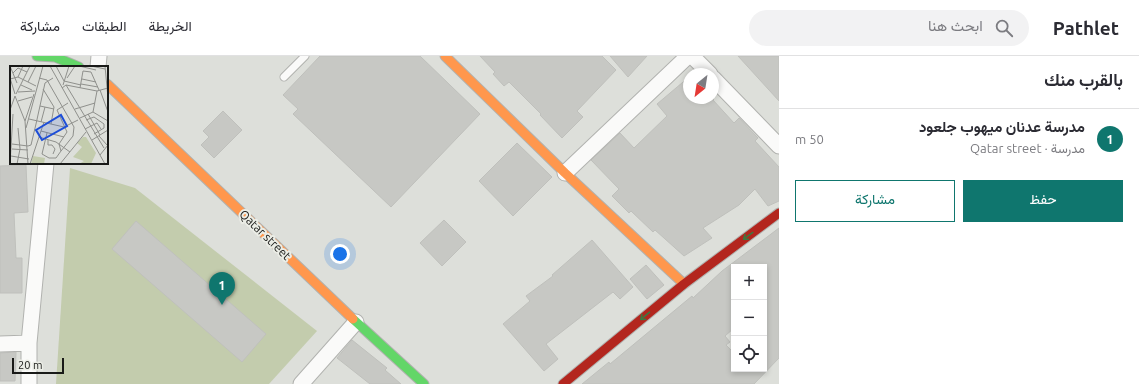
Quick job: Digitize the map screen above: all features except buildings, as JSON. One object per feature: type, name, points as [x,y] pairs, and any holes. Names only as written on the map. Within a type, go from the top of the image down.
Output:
[{"type":"street","points":[[37,56],[76,66]]},
{"type":"street","points":[[98,66],[99,56]]},
{"type":"street","points":[[445,56],[565,173],[684,284]]},
{"type":"street","points":[[565,173],[688,56]]},
{"type":"street","points":[[692,56],[704,68]]},
{"type":"street","points":[[719,84],[779,146]]},
{"type":"street","name":"Qatar street","points":[[108,85],[356,322],[424,384]]},
{"type":"street","points":[[29,384],[30,343],[46,164]]},
{"type":"street","points":[[563,384],[684,284],[779,213]]},
{"type":"street","points":[[302,384],[356,322]]},
{"type":"street","points":[[0,344],[30,343]]},
{"type":"lane","points":[[284,77],[305,56]]},
{"type":"green space","points":[[70,168],[135,188],[317,331],[269,384],[56,384]]},
{"type":"traffic: fast","points":[[37,56],[55,57],[77,66]]},
{"type":"traffic: fast","points":[[353,319],[424,384]]},
{"type":"traffic: slow","points":[[445,56],[565,173],[684,284]]},
{"type":"traffic: slow","points":[[108,85],[353,319]]},
{"type":"traffic: jam","points":[[563,384],[684,284],[779,213]]},
{"type":"place","name":"مدرسة عدنان ميهوب جلعود","points":[[222,305]]}]
